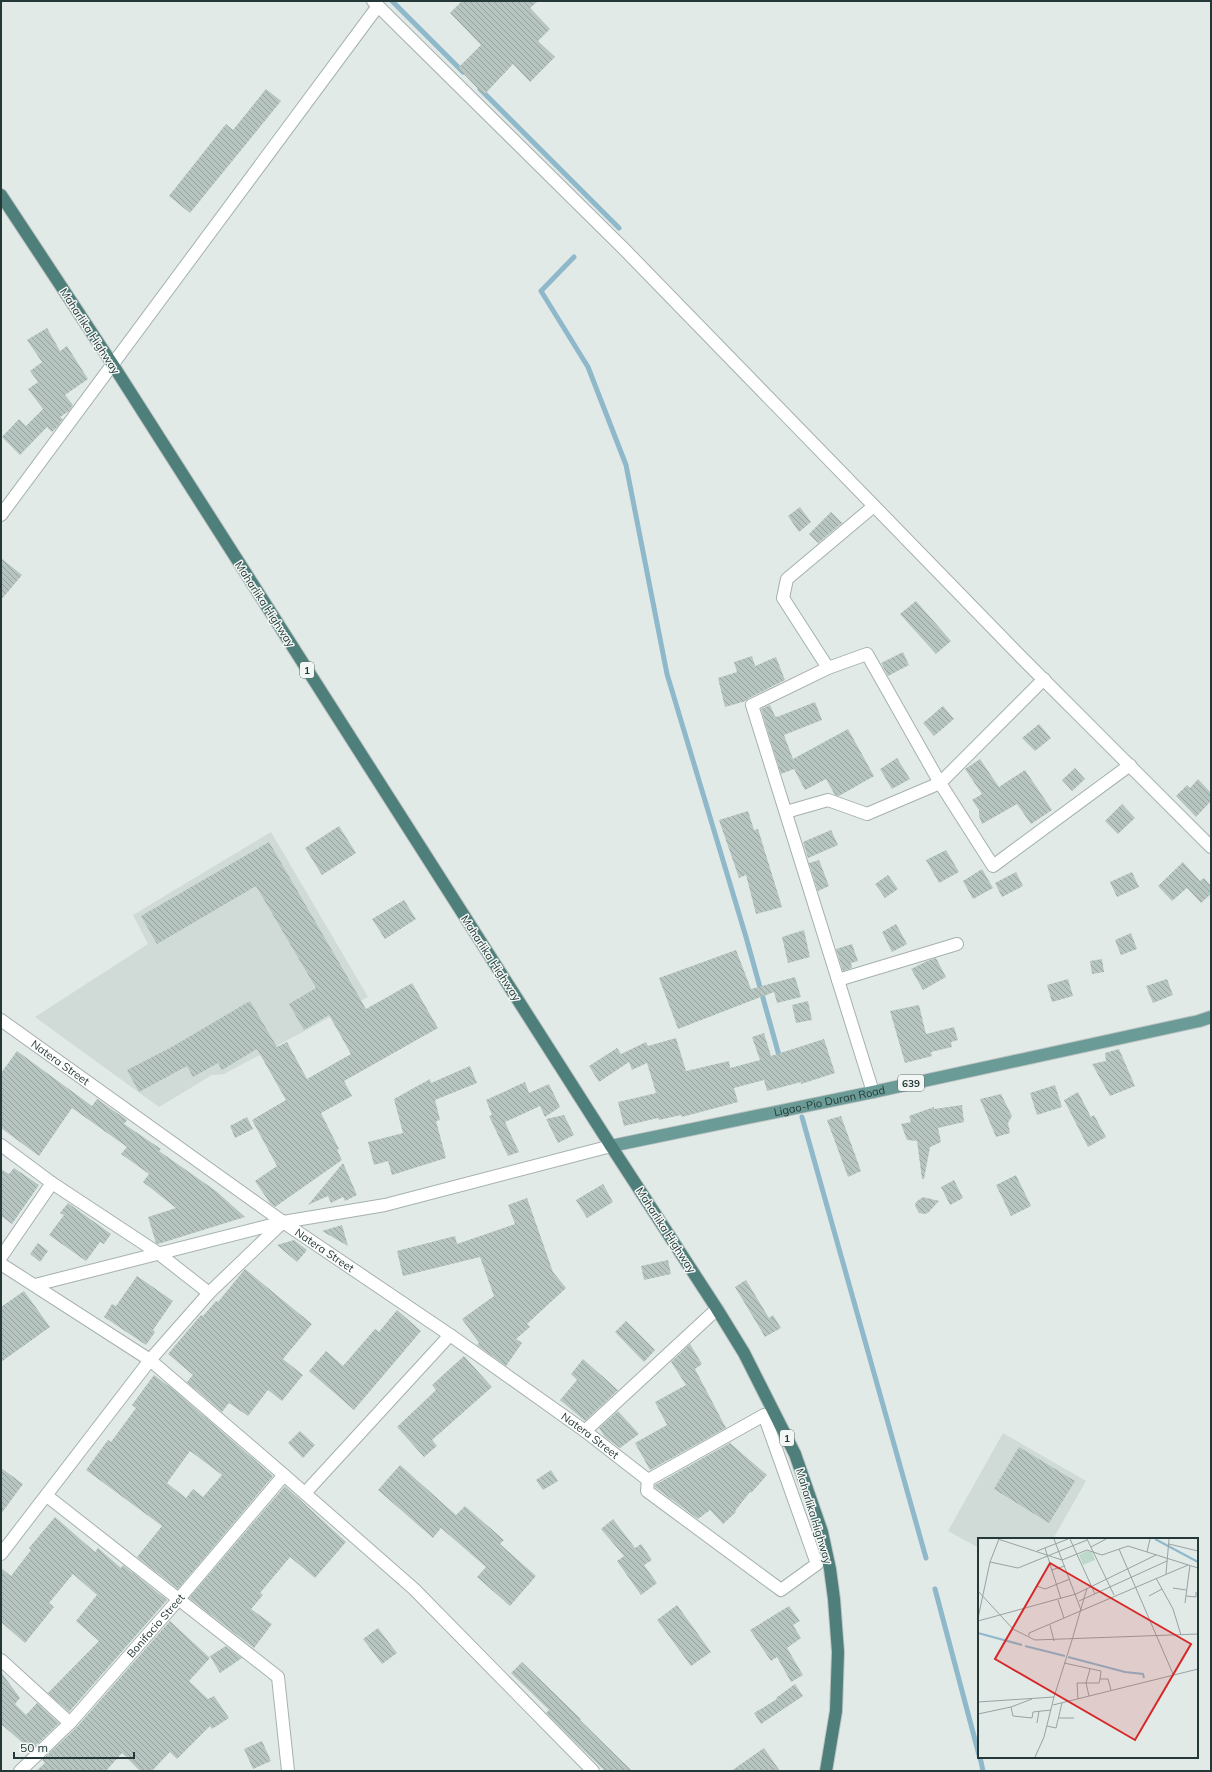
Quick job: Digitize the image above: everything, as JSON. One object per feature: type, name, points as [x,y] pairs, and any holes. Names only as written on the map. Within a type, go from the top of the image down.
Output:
[{"type":"highway","name":"Maharlika Highway","points":[[1,195],[113,365],[611,1146],[717,1308],[744,1353],[795,1454],[810,1495],[825,1547],[834,1599],[838,1652],[836,1712],[826,1771]]},
{"type":"main road","name":"Ligao-Pio Duran Road","points":[[611,1146],[873,1092],[1199,1021],[1211,1017]]},
{"type":"street","points":[[1,515],[113,365],[376,4],[624,248],[874,506],[1211,847]]},
{"type":"street","points":[[828,668],[783,598],[787,579],[874,506]]},
{"type":"street","points":[[873,1092],[752,705],[828,668],[867,654],[940,782],[993,866],[1130,765]]},
{"type":"street","points":[[786,812],[828,800],[867,814],[940,782],[1044,679]]},
{"type":"street","points":[[838,980],[957,944]]},
{"type":"street","name":"Natera Street","points":[[1,1020],[283,1222],[450,1335],[584,1431],[648,1480]]},
{"type":"street","points":[[1,1145],[52,1183],[158,1253],[209,1293]]},
{"type":"street","points":[[35,1286],[158,1253],[283,1222],[385,1205],[611,1146]]},
{"type":"street","points":[[1,1257],[52,1183]]},
{"type":"street","points":[[1,1554],[150,1360],[209,1293],[283,1222]]},
{"type":"street","points":[[1,1264],[150,1360],[414,1589],[593,1771]]},
{"type":"street","points":[[584,1431],[717,1308]]},
{"type":"street","points":[[305,1493],[450,1335]]},
{"type":"street","points":[[764,1415],[817,1564],[781,1590],[647,1490],[648,1480],[764,1415]]},
{"type":"street","name":"Bonifacio Street","points":[[20,1771],[70,1723],[178,1600],[284,1475]]},
{"type":"street","points":[[47,1496],[278,1677],[288,1771]]},
{"type":"street","points":[[1,1660],[70,1723]]},
{"type":"shaded area","points":[[271,832],[368,997],[224,1074],[212,1075],[159,1107],[35,1017],[148,944],[133,915]]},
{"type":"shaded area","points":[[1003,1433],[1086,1481],[1054,1538],[978,1538],[978,1547],[948,1531]]},
{"type":"building","points":[[462,1],[538,1],[530,8],[550,29],[538,41],[555,57],[530,82],[513,64],[484,95],[458,68],[481,45],[450,13]]},
{"type":"building","points":[[266,89],[281,101],[190,213],[169,196],[226,124],[233,130]]},
{"type":"building","points":[[47,328],[60,351],[67,346],[88,379],[65,395],[73,405],[69,411],[60,417],[63,419],[57,427],[52,432],[47,427],[20,455],[2,437],[19,419],[26,426],[43,409],[28,389],[38,382],[30,371],[42,362],[27,340]]},
{"type":"building","points":[[800,507],[811,522],[799,532],[788,516]]},
{"type":"building","points":[[831,512],[842,523],[818,543],[809,534]]},
{"type":"building","points":[[1,558],[22,575],[1,600]]},
{"type":"building","points":[[916,601],[951,641],[936,654],[900,614]]},
{"type":"building","points":[[903,652],[909,665],[888,676],[881,663]]},
{"type":"building","points":[[752,656],[755,666],[776,657],[785,680],[749,698],[746,701],[725,707],[718,678],[737,672],[734,662]]},
{"type":"building","points":[[815,702],[822,720],[784,735],[793,759],[848,729],[874,776],[839,796],[835,795],[826,779],[805,790],[794,769],[781,774],[761,709],[770,705],[775,716],[777,717]]},
{"type":"building","points":[[943,706],[954,719],[934,736],[923,723]]},
{"type":"building","points":[[1039,724],[1051,738],[1035,751],[1022,738]]},
{"type":"building","points":[[897,758],[910,779],[892,789],[880,769]]},
{"type":"building","points":[[980,759],[999,787],[1025,770],[1052,810],[1031,824],[1017,804],[982,824],[979,816],[979,810],[972,800],[982,794],[965,769]]},
{"type":"building","points":[[1075,768],[1085,779],[1072,791],[1062,780]]},
{"type":"building","points":[[1198,779],[1211,793],[1211,801],[1196,817],[1176,796],[1187,785],[1190,788]]},
{"type":"building","points":[[1122,804],[1135,818],[1118,834],[1105,821]]},
{"type":"building","points":[[748,811],[754,830],[758,829],[782,907],[756,914],[746,875],[739,878],[719,820]]},
{"type":"building","points":[[339,826],[356,853],[322,875],[305,848]]},
{"type":"building","points":[[831,830],[838,845],[808,858],[803,842]]},
{"type":"building","points":[[269,842],[366,1009],[412,983],[438,1028],[344,1081],[352,1096],[321,1113],[339,1149],[337,1150],[342,1160],[275,1207],[270,1203],[255,1181],[277,1166],[252,1120],[286,1100],[257,1049],[222,1070],[218,1063],[193,1077],[187,1066],[139,1092],[127,1070],[170,1048],[250,1001],[277,1047],[287,1042],[307,1079],[351,1054],[329,1015],[304,1030],[289,1004],[316,988],[256,886],[157,944],[141,916]]},
{"type":"building","points":[[946,850],[959,872],[939,883],[926,860]]},
{"type":"building","points":[[819,860],[829,886],[818,891],[809,863]]},
{"type":"building","points":[[1183,862],[1200,881],[1204,878],[1211,886],[1211,894],[1201,903],[1187,888],[1172,901],[1158,886]]},
{"type":"building","points":[[982,869],[993,888],[973,899],[963,881]]},
{"type":"building","points":[[1016,872],[1023,886],[1002,897],[995,883]]},
{"type":"building","points":[[1132,872],[1139,887],[1117,897],[1110,882]]},
{"type":"building","points":[[888,875],[898,889],[885,898],[875,884]]},
{"type":"building","points":[[404,900],[416,919],[385,939],[372,919]]},
{"type":"building","points":[[896,924],[907,944],[892,952],[882,932]]},
{"type":"building","points":[[804,930],[810,957],[788,963],[782,937]]},
{"type":"building","points":[[1131,933],[1137,949],[1121,955],[1115,940]]},
{"type":"building","points":[[852,944],[858,961],[851,963],[852,968],[843,971],[836,949]]},
{"type":"building","points":[[736,950],[751,989],[795,977],[801,997],[777,1003],[774,992],[678,1029],[659,978]]},
{"type":"building","points":[[936,958],[946,977],[923,990],[911,969]]},
{"type":"building","points":[[1102,959],[1104,972],[1092,974],[1090,961]]},
{"type":"building","points":[[1068,979],[1073,996],[1052,1002],[1047,985]]},
{"type":"building","points":[[1167,979],[1173,995],[1153,1003],[1146,986]]},
{"type":"building","points":[[808,1001],[812,1020],[796,1023],[792,1005]]},
{"type":"building","points":[[919,1005],[926,1034],[954,1027],[958,1040],[951,1042],[952,1047],[931,1052],[932,1056],[905,1063],[890,1011]]},
{"type":"building","points":[[764,1033],[771,1056],[824,1039],[835,1073],[801,1084],[801,1082],[767,1091],[764,1080],[734,1088],[738,1102],[682,1117],[681,1115],[659,1120],[658,1118],[624,1126],[618,1102],[656,1093],[647,1063],[632,1070],[629,1062],[599,1082],[589,1066],[617,1048],[621,1054],[646,1042],[648,1046],[676,1038],[686,1071],[729,1061],[730,1068],[760,1060],[752,1037]]},
{"type":"building","points":[[1119,1049],[1135,1086],[1110,1096],[1092,1064],[1106,1061],[1105,1053]]},
{"type":"building","points":[[17,1051],[92,1106],[97,1099],[127,1120],[124,1124],[161,1149],[159,1151],[216,1191],[245,1217],[158,1244],[156,1243],[148,1217],[176,1208],[143,1182],[149,1174],[121,1154],[127,1147],[72,1108],[39,1156],[1,1128],[1,1073]]},
{"type":"building","points":[[470,1066],[477,1083],[435,1100],[440,1120],[436,1121],[446,1158],[392,1175],[388,1161],[374,1165],[368,1142],[403,1133],[394,1099],[430,1079],[431,1083]]},
{"type":"building","points":[[525,1082],[529,1093],[549,1084],[560,1107],[545,1117],[540,1106],[505,1122],[519,1152],[508,1156],[489,1116],[492,1115],[486,1100]]},
{"type":"building","points":[[1055,1085],[1062,1107],[1037,1115],[1030,1093]]},
{"type":"building","points":[[1078,1092],[1091,1117],[1094,1115],[1106,1137],[1088,1147],[1064,1100]]},
{"type":"building","points":[[1001,1094],[1012,1116],[1008,1123],[1010,1133],[996,1137],[980,1099]]},
{"type":"building","points":[[962,1105],[964,1122],[938,1128],[941,1142],[930,1147],[924,1179],[922,1179],[917,1141],[907,1140],[901,1124],[911,1122],[909,1116],[934,1107],[934,1109]]},
{"type":"building","points":[[564,1115],[574,1135],[558,1143],[546,1119]]},
{"type":"building","points":[[841,1116],[861,1171],[848,1177],[827,1120]]},
{"type":"building","points":[[247,1117],[253,1129],[235,1138],[230,1126]]},
{"type":"building","points":[[343,1163],[357,1195],[345,1201],[343,1197],[331,1203],[328,1196],[308,1205]]},
{"type":"building","points":[[14,1168],[39,1185],[12,1224],[1,1216],[1,1169],[9,1174]]},
{"type":"building","points":[[1016,1175],[1031,1206],[1011,1216],[996,1185]]},
{"type":"building","points":[[954,1180],[963,1198],[950,1205],[941,1187]]},
{"type":"building","points":[[603,1184],[613,1202],[587,1218],[576,1200]]},
{"type":"building","points":[[923,1197],[939,1201],[928,1213],[924,1214],[919,1213],[915,1206],[916,1202]]},
{"type":"building","points":[[527,1198],[553,1272],[566,1288],[527,1324],[530,1327],[516,1339],[522,1343],[506,1366],[477,1345],[479,1343],[462,1319],[494,1296],[480,1257],[403,1276],[397,1251],[455,1236],[457,1244],[515,1224],[508,1205]]},
{"type":"building","points":[[68,1203],[111,1234],[104,1244],[100,1242],[86,1261],[49,1235],[64,1215],[60,1213]]},
{"type":"building","points":[[342,1225],[348,1246],[322,1231]]},
{"type":"building","points":[[294,1240],[307,1250],[297,1262],[277,1245]]},
{"type":"building","points":[[38,1243],[48,1251],[40,1262],[30,1254]]},
{"type":"building","points":[[668,1260],[671,1274],[644,1280],[641,1266]]},
{"type":"building","points":[[245,1269],[312,1324],[283,1359],[303,1375],[282,1401],[268,1390],[248,1416],[229,1403],[222,1412],[187,1382],[193,1375],[168,1354],[201,1315],[203,1316],[216,1301],[218,1302]]},
{"type":"building","points":[[137,1276],[173,1301],[153,1330],[155,1332],[146,1345],[104,1317],[112,1304],[116,1306]]},
{"type":"building","points":[[746,1280],[769,1318],[773,1315],[781,1328],[765,1337],[735,1287]]},
{"type":"building","points":[[24,1291],[50,1327],[1,1362],[1,1307]]},
{"type":"building","points":[[397,1310],[421,1331],[354,1410],[309,1371],[326,1351],[343,1366],[375,1329],[379,1332]]},
{"type":"building","points":[[626,1321],[655,1350],[644,1362],[615,1332]]},
{"type":"building","points":[[690,1344],[702,1364],[695,1369],[726,1428],[650,1470],[635,1443],[667,1425],[655,1402],[686,1385],[671,1362]]},
{"type":"building","points":[[464,1356],[492,1387],[432,1440],[437,1446],[424,1457],[397,1427],[436,1390],[432,1385]]},
{"type":"building","points":[[583,1359],[618,1390],[585,1421],[560,1400],[577,1380],[571,1374]]},
{"type":"building","points":[[154,1375],[174,1390],[273,1476],[178,1589],[137,1557],[162,1526],[86,1470],[108,1440],[111,1442],[136,1408],[132,1405]],"holes":[[[190,1451],[222,1475],[203,1497],[193,1489],[186,1498],[167,1483]]]},
{"type":"building","points":[[618,1411],[639,1434],[620,1448],[605,1437],[599,1428]]},
{"type":"building","points":[[300,1431],[315,1445],[303,1458],[288,1443]]},
{"type":"building","points":[[730,1443],[767,1475],[751,1493],[750,1492],[735,1511],[736,1512],[723,1524],[710,1510],[698,1519],[655,1487],[655,1485]]},
{"type":"building","points":[[1019,1447],[1075,1481],[1049,1523],[994,1489]]},
{"type":"building","points":[[400,1465],[456,1515],[465,1506],[504,1540],[500,1544],[536,1576],[510,1606],[477,1577],[486,1567],[441,1528],[433,1538],[378,1490]]},
{"type":"building","points":[[1,1468],[23,1484],[1,1514]]},
{"type":"building","points":[[551,1470],[558,1481],[543,1490],[536,1480]]},
{"type":"building","points":[[285,1486],[346,1542],[315,1578],[290,1557],[260,1593],[263,1595],[251,1609],[272,1624],[254,1648],[189,1598]]},
{"type":"building","points":[[55,1517],[95,1552],[98,1548],[121,1568],[123,1565],[167,1600],[69,1712],[48,1693],[99,1641],[76,1621],[97,1595],[73,1574],[49,1603],[54,1607],[25,1643],[1,1622],[1,1568],[11,1576],[31,1550],[29,1548]]},
{"type":"building","points":[[613,1519],[635,1548],[641,1544],[652,1560],[644,1565],[657,1583],[641,1595],[617,1561],[624,1556],[601,1529]]},
{"type":"building","points":[[677,1605],[711,1652],[691,1666],[657,1620]]},
{"type":"building","points":[[789,1606],[800,1621],[793,1625],[801,1638],[787,1648],[803,1675],[791,1682],[777,1657],[771,1661],[750,1630]]},
{"type":"building","points":[[170,1621],[210,1658],[189,1681],[208,1699],[214,1696],[229,1718],[212,1729],[210,1726],[177,1759],[170,1752],[152,1771],[140,1771],[122,1753],[106,1771],[36,1771],[45,1763],[42,1760],[76,1728]]},
{"type":"building","points":[[378,1628],[397,1653],[382,1664],[363,1639]]},
{"type":"building","points":[[226,1646],[242,1658],[220,1673],[210,1656]]},
{"type":"building","points":[[522,1662],[632,1771],[605,1771],[570,1737],[546,1713],[549,1710],[511,1673]]},
{"type":"building","points":[[1,1672],[20,1698],[15,1704],[26,1715],[37,1703],[59,1723],[31,1750],[1,1724]]},
{"type":"building","points":[[795,1684],[803,1696],[761,1724],[754,1713],[777,1699],[776,1698]]},
{"type":"building","points":[[262,1741],[271,1761],[253,1769],[244,1749]]},
{"type":"building","points":[[764,1748],[780,1771],[731,1771]]},
{"type":"waterway","points":[[392,1],[463,72]]},
{"type":"waterway","points":[[480,89],[619,228]]},
{"type":"waterway","points":[[574,257],[541,291],[588,367],[626,465],[667,674],[746,937],[780,1059]]},
{"type":"waterway","points":[[802,1117],[926,1558]]},
{"type":"waterway","points":[[935,1589],[978,1751]]},
{"type":"waterway","points":[[980,1758],[983,1771]]}]
